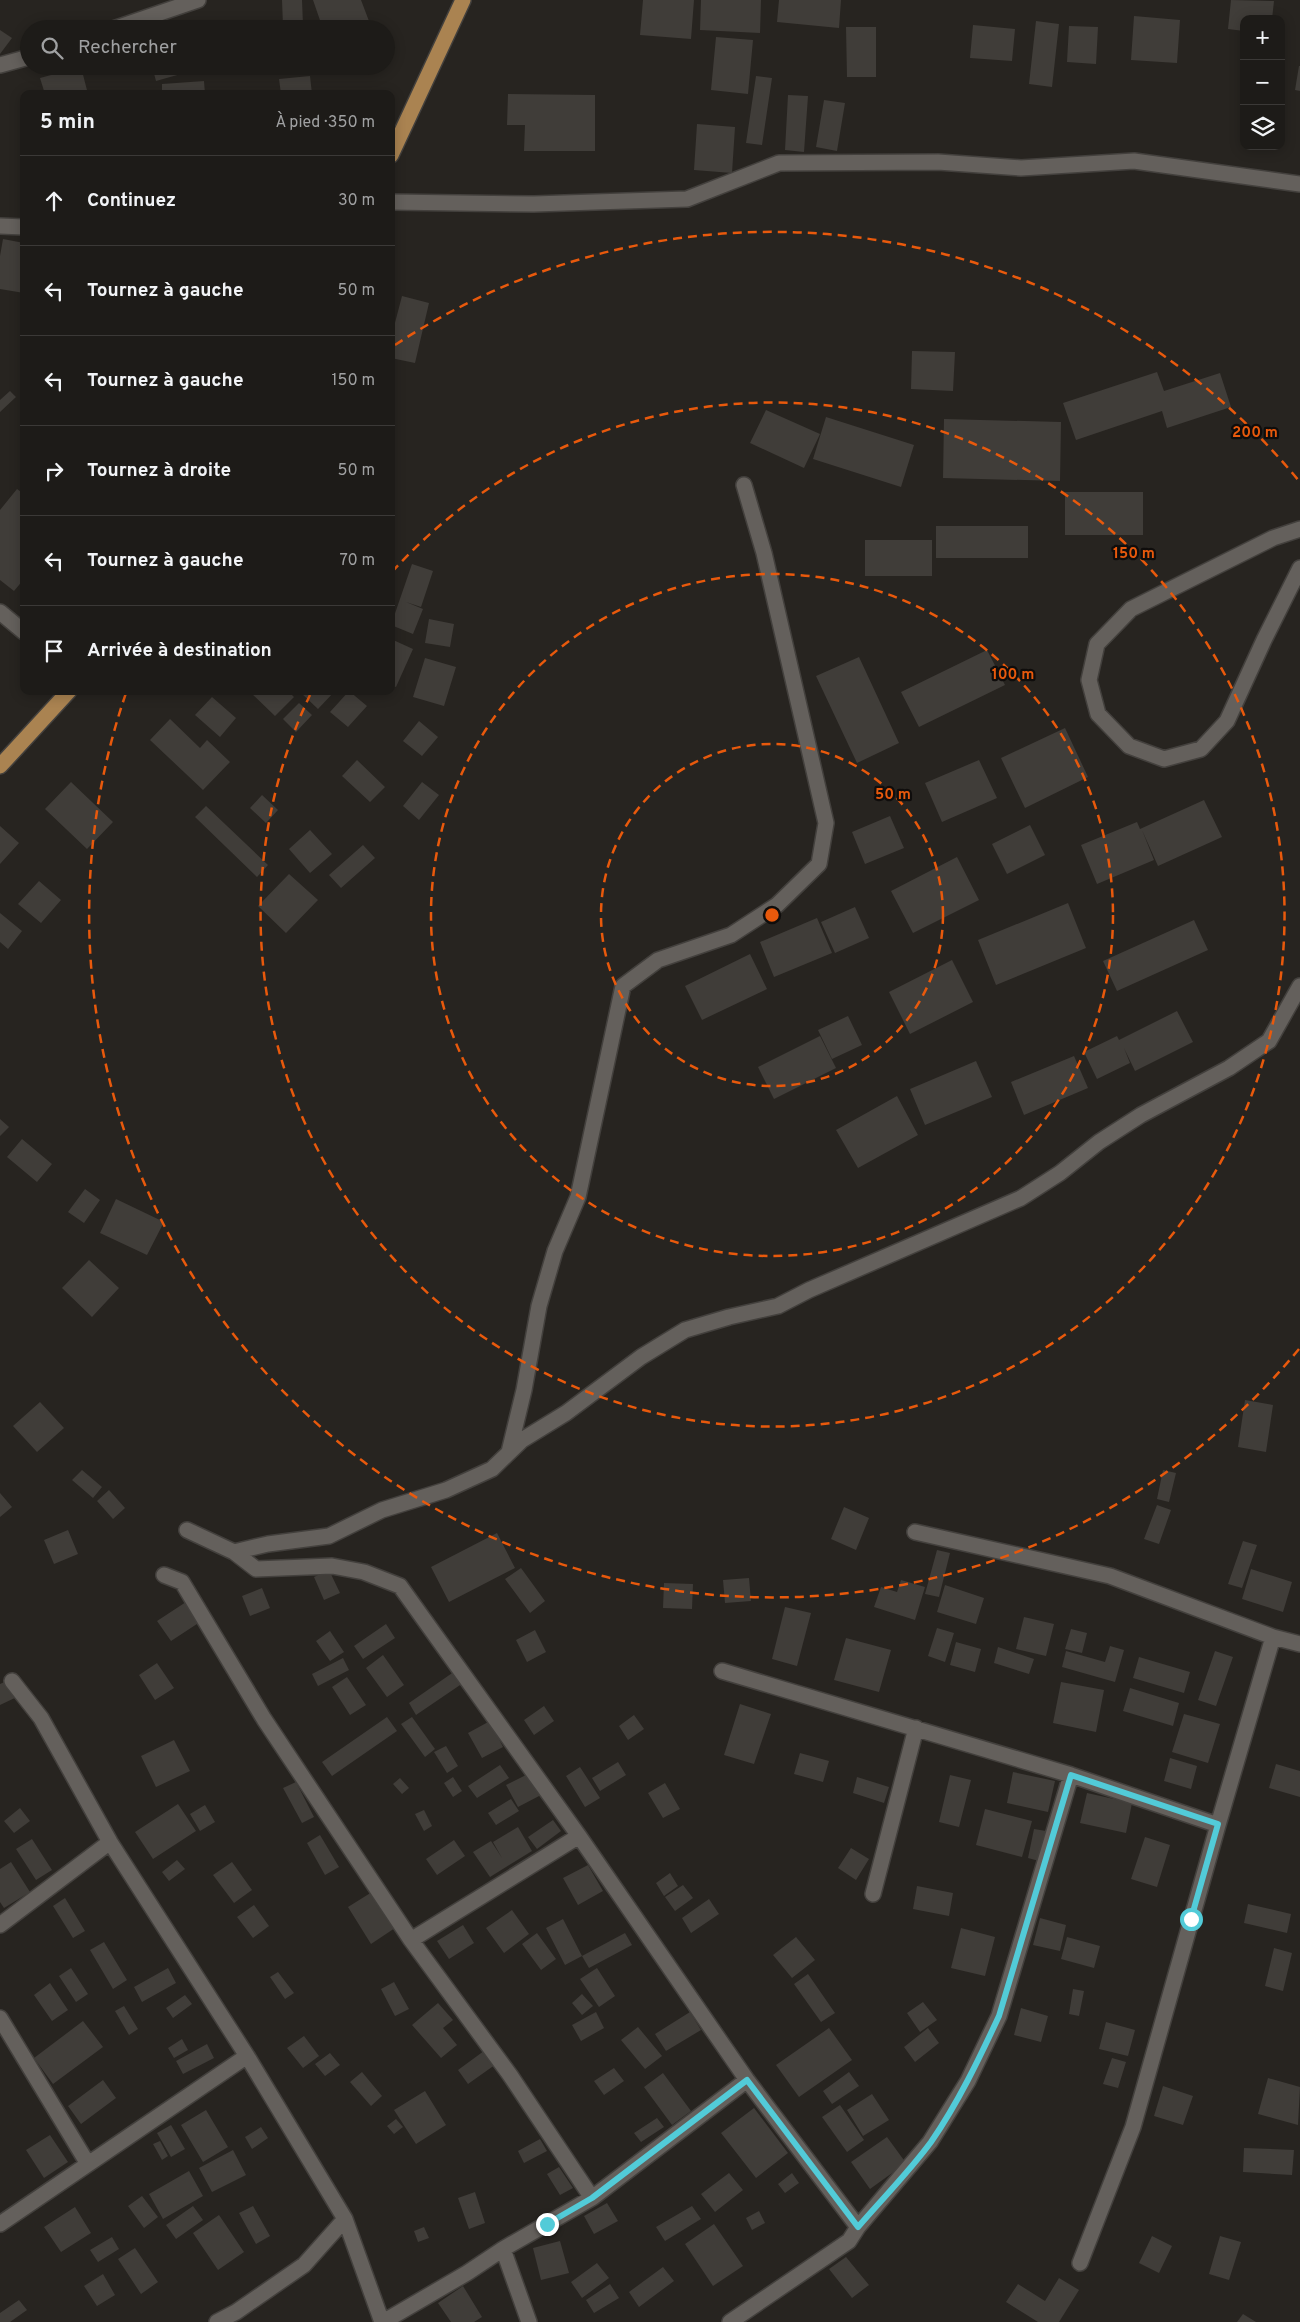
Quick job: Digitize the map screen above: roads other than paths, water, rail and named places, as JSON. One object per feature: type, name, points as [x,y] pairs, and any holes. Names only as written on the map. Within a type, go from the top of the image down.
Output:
[{"type":"main road","points":[[395,146],[463,0]]},
{"type":"main road","points":[[0,766],[65,695]]},
{"type":"street","points":[[139,20],[198,0]]},
{"type":"street","points":[[0,65],[20,59]]},
{"type":"street","points":[[395,202],[534,204],[687,199],[779,163],[938,162],[1021,168],[1134,161],[1300,184]]},
{"type":"street","points":[[0,226],[20,227]]},
{"type":"street","points":[[509,1454],[524,1390],[539,1306],[555,1251],[578,1197],[623,986],[658,960],[731,935],[777,905],[819,864],[826,823],[764,553],[744,485]]},
{"type":"street","points":[[1300,529],[1274,538],[1131,609],[1097,644],[1089,680],[1098,714],[1129,746],[1164,759],[1201,749],[1227,721],[1300,568]]},
{"type":"street","points":[[0,612],[20,629]]},
{"type":"street","points":[[234,1552],[268,1544],[330,1536],[382,1510],[446,1490],[492,1469],[522,1440],[566,1413],[641,1357],[685,1330],[729,1317],[778,1306],[809,1290],[1020,1198],[1060,1173],[1099,1142],[1141,1114],[1229,1068],[1269,1041],[1300,986]]},
{"type":"street","points":[[187,1530],[234,1552],[256,1569],[332,1566],[364,1572],[400,1586],[579,1836],[747,2080],[858,2227]]},
{"type":"street","points":[[915,1532],[1110,1576],[1274,1637],[1300,1644]]},
{"type":"street","points":[[164,1574],[182,1582],[264,1719],[411,1940],[510,2075],[592,2198]]},
{"type":"street","points":[[1080,2263],[1133,2127],[1218,1824],[1274,1637]]},
{"type":"street","points":[[722,1671],[1071,1775],[1218,1824]]},
{"type":"street","points":[[12,1681],[42,1718],[110,1842],[247,2056],[345,2219],[382,2322],[592,2198],[747,2080]]},
{"type":"street","points":[[873,1894],[916,1728]]},
{"type":"street","points":[[730,2322],[849,2241],[858,2227],[930,2142],[972,2073],[999,2016],[1071,1775]]},
{"type":"street","points":[[411,1940],[579,1836]]},
{"type":"street","points":[[0,1925],[110,1842]]},
{"type":"street","points":[[0,2018],[88,2164]]},
{"type":"street","points":[[0,2224],[247,2056]]},
{"type":"street","points":[[217,2322],[236,2312],[304,2265],[345,2219]]},
{"type":"street","points":[[503,2249],[529,2322]]}]
